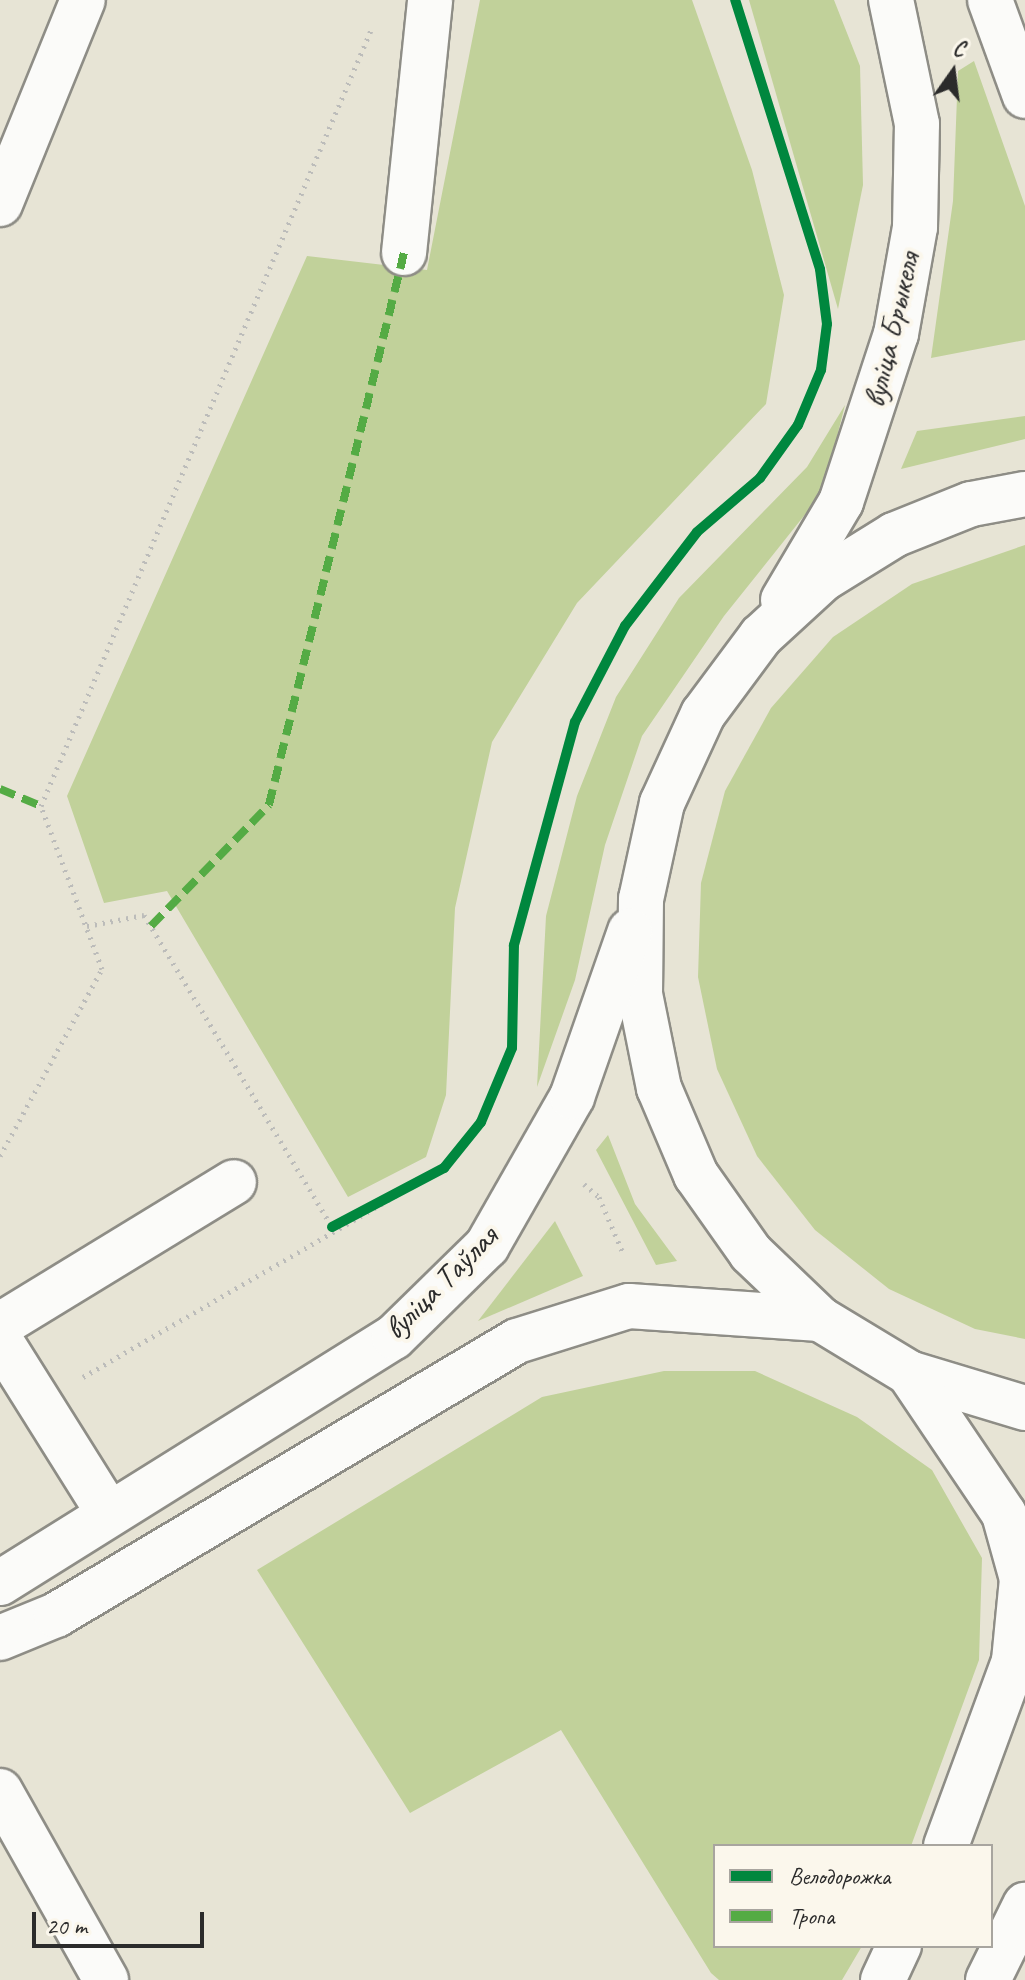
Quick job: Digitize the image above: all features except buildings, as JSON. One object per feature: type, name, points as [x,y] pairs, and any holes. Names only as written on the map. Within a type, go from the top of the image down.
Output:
[{"type":"main road","points":[[0,204],[83,0]]},
{"type":"main road","points":[[404,253],[430,0]]},
{"type":"main road","name":"вуліца Брыкеля","points":[[761,636],[841,502],[896,334],[915,227],[917,124],[891,0]]},
{"type":"main road","points":[[990,0],[1025,96]]},
{"type":"main road","points":[[1025,494],[971,504],[894,535],[823,579],[761,636],[703,714],[662,803],[641,899],[640,994],[659,1088],[696,1175],[751,1253],[820,1319],[909,1373],[1025,1408]]},
{"type":"main road","name":"вуліца Таўлая","points":[[0,1583],[108,1512],[394,1337],[487,1246],[545,1152],[641,899]]},
{"type":"main road","points":[[0,1325],[234,1182]]},
{"type":"main road","points":[[0,1638],[56,1615],[517,1341],[629,1306],[820,1319]]},
{"type":"main road","points":[[0,1340],[108,1512]]},
{"type":"main road","points":[[909,1373],[1004,1514],[1022,1579],[1014,1661],[947,1844]]},
{"type":"main road","points":[[5,1811],[106,1980]]},
{"type":"main road","points":[[988,1980],[1025,1905]]},
{"type":"main road","points":[[883,1980],[898,1948]]},
{"type":"path","points":[[40,1403],[332,1227],[444,1168],[481,1122],[512,1048],[514,945],[575,722],[625,626],[697,532],[760,478],[798,425],[821,370],[827,324],[820,269],[735,0]]},
{"type":"path","points":[[0,1156],[102,969],[41,806],[375,20]]},
{"type":"path","points":[[87,926],[144,915],[332,1227]]},
{"type":"path","points":[[481,1122],[545,1152],[599,1197],[622,1246],[629,1306]]},
{"type":"green space","points":[[480,0],[692,0],[752,170],[784,295],[766,404],[577,603],[492,742],[455,908],[446,1095],[426,1157],[348,1197],[167,891],[104,903],[67,796],[307,256],[427,270]]},
{"type":"green space","points":[[749,0],[834,0],[860,66],[863,185],[838,309]]},
{"type":"green space","points":[[974,61],[1025,206],[1025,340],[931,358],[953,201],[958,71]]},
{"type":"green space","points":[[845,405],[823,492],[724,616],[642,736],[605,845],[575,980],[537,1087],[546,916],[577,796],[616,697],[679,598],[807,467]]},
{"type":"green space","points":[[1025,416],[1025,439],[901,469],[917,431]]},
{"type":"green space","points":[[1025,545],[1025,1339],[975,1329],[889,1289],[815,1230],[757,1156],[717,1069],[698,977],[701,883],[725,791],[771,708],[833,637],[912,584]]},
{"type":"green space","points":[[608,1135],[635,1204],[677,1261],[656,1265],[596,1150]]},
{"type":"green space","points":[[555,1221],[583,1276],[478,1321]]},
{"type":"green space","points":[[664,1371],[755,1371],[857,1417],[932,1470],[982,1558],[979,1660],[912,1844],[713,1844],[713,1948],[861,1948],[842,1980],[719,1980],[711,1973],[561,1730],[410,1813],[257,1570],[542,1397]]},
{"type":"marked path","points":[[151,926],[269,805],[404,253]]},
{"type":"marked path","points":[[0,789],[41,806]]},
{"type":"cycle path","points":[[332,1227],[444,1168],[481,1122],[512,1048],[514,945],[575,722],[625,626],[697,532],[760,478],[798,425],[821,370],[827,324],[820,269],[735,0]]}]
